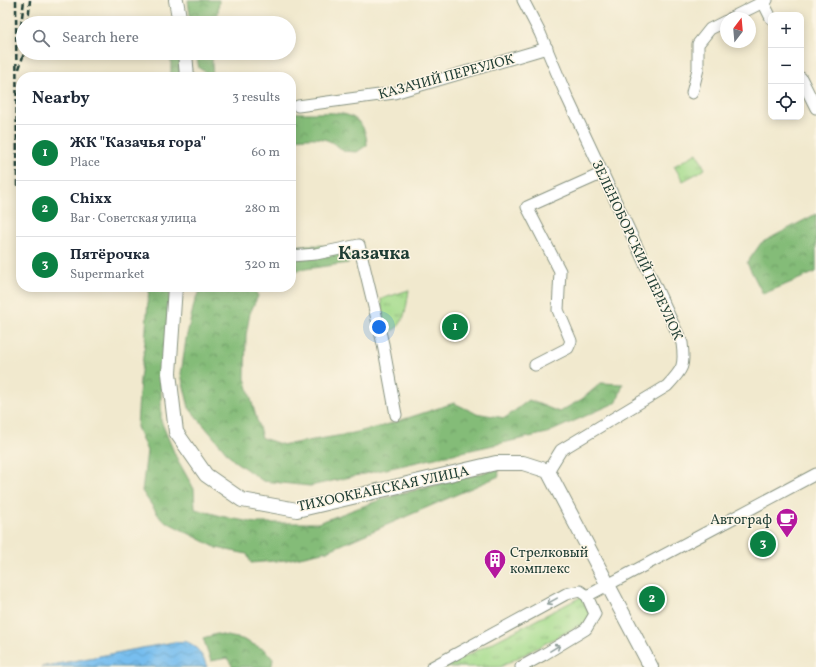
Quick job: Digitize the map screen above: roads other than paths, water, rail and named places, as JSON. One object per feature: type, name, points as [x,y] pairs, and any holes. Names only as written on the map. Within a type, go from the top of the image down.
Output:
[{"type":"main road","points":[[176,0],[179,16]]},
{"type":"main road","points":[[186,60],[187,72]]},
{"type":"main road","name":"ТИХООКЕАНСКАЯ УЛИЦА","points":[[176,292],[169,373],[176,432],[206,475],[242,500],[297,510],[496,463],[523,463],[548,471]]},
{"type":"main road","points":[[548,471],[651,667]]},
{"type":"street","name":"ЗЕЛЕНОБОРСКИЙ ПЕРЕУЛОК","points":[[523,0],[547,48],[567,97],[682,343],[684,359],[680,371],[667,386],[561,450],[548,471]]},
{"type":"street","points":[[743,12],[764,1],[769,12]]},
{"type":"street","points":[[692,93],[698,70],[698,44],[710,29],[720,24]]},
{"type":"street","name":"КАЗАЧИЙ ПЕРЕУЛОК","points":[[298,106],[394,93],[547,48]]},
{"type":"street","points":[[804,84],[816,108]]},
{"type":"street","points":[[535,365],[568,348],[571,341],[558,310],[560,271],[526,207],[603,173]]},
{"type":"street","points":[[296,256],[316,254],[359,245],[383,344],[396,415]]},
{"type":"street","points":[[587,596],[816,474]]},
{"type":"street","points":[[432,667],[566,594],[580,591],[587,596],[596,614],[586,629],[521,667]]},
{"type":"water","points":[[174,642],[187,642],[194,646],[202,656],[207,667],[41,667]]},
{"type":"railway","points":[[16,0],[16,16]]},
{"type":"railway","points":[[22,16],[24,0]]},
{"type":"railway","points":[[29,16],[30,0]]},
{"type":"railway","points":[[16,60],[16,72]]},
{"type":"railway","points":[[19,69],[22,60]]},
{"type":"place","name":"ЖК \"Казачья гора\"","points":[[455,327]]},
{"type":"place","name":"Автограф","points":[[787,538]]},
{"type":"place","name":"Пятёрочка","points":[[763,544]]},
{"type":"place","name":"Стрелковый комплекс","points":[[495,580]]},
{"type":"place","name":"Chixx","points":[[652,599]]},
{"type":"district","name":"Казачка","points":[[374,253]]}]
